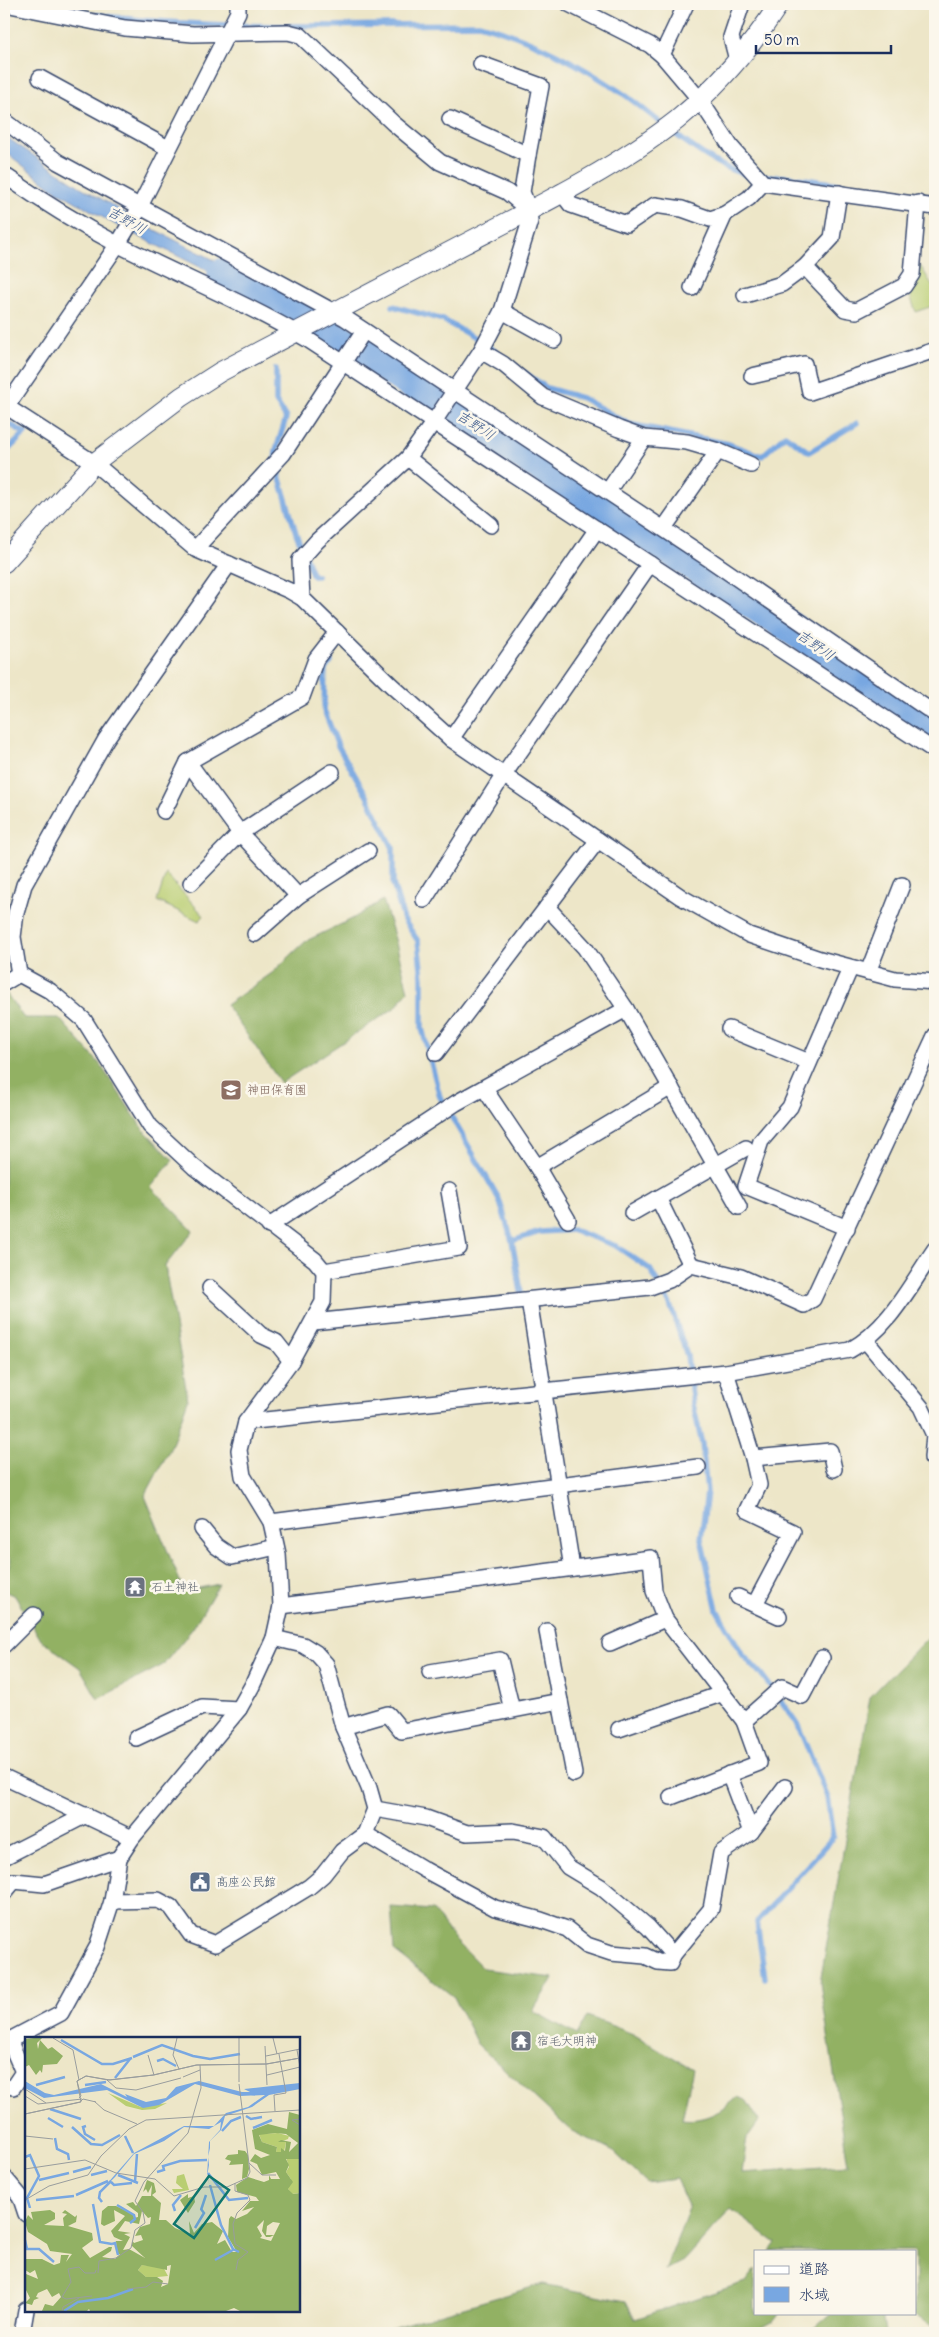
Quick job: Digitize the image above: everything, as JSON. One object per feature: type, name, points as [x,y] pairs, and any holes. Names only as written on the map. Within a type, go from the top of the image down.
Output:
[{"type":"street","points":[[5,4],[125,28],[193,34],[229,30],[288,32],[300,35],[393,123],[440,162],[507,192],[529,210]]},
{"type":"street","points":[[569,4],[589,8],[650,45],[662,55],[700,100],[731,147],[763,183],[918,203],[935,207]]},
{"type":"street","points":[[662,55],[686,4]]},
{"type":"street","points":[[737,60],[731,38],[742,4]]},
{"type":"street","points":[[4,563],[94,463],[180,397],[220,372],[529,210],[617,160],[677,120],[700,100],[737,60],[779,4]]},
{"type":"street","points":[[238,8],[229,30],[138,210],[121,239],[5,406],[94,463],[195,549],[302,598],[390,685],[451,740],[681,897],[749,935],[850,968],[895,979],[935,982]]},
{"type":"street","points":[[302,598],[300,560],[317,541],[408,458],[484,346],[502,311],[530,221],[529,210],[522,192],[541,86],[481,64]]},
{"type":"street","points":[[40,78],[168,148]]},
{"type":"street","points":[[450,119],[528,155]]},
{"type":"street","points":[[4,120],[58,162],[138,210],[330,314],[363,334],[452,394],[664,528],[935,714]]},
{"type":"street","points":[[4,174],[52,208],[121,239],[301,330],[597,529],[935,751]]},
{"type":"street","points":[[560,192],[571,205],[627,224],[655,205],[682,209],[710,219],[725,214],[750,198],[763,183]]},
{"type":"street","points":[[745,294],[782,284],[805,267],[832,238],[839,193]]},
{"type":"street","points":[[805,267],[844,309],[856,311],[904,286],[912,274],[918,203]]},
{"type":"street","points":[[692,288],[725,214]]},
{"type":"street","points":[[502,311],[554,340]]},
{"type":"street","points":[[195,549],[283,454],[363,334]]},
{"type":"street","points":[[484,346],[543,397],[644,438],[687,442],[718,450],[751,465]]},
{"type":"street","points":[[752,376],[804,364],[810,392],[935,350]]},
{"type":"street","points":[[608,491],[644,438]]},
{"type":"street","points":[[664,528],[718,450]]},
{"type":"street","points":[[408,458],[491,525]]},
{"type":"street","points":[[451,740],[597,529]]},
{"type":"street","points":[[13,2087],[23,2072],[7,2042],[61,2013],[97,1947],[112,1901],[119,1858],[132,1838],[239,1709],[274,1638],[281,1606],[276,1547],[270,1522],[243,1476],[239,1450],[246,1422],[291,1361],[323,1302],[324,1271],[315,1260],[194,1167],[150,1126],[84,1020],[50,991],[18,974],[8,936],[24,885],[57,823],[106,739],[229,564]]},
{"type":"street","points":[[424,900],[503,776],[650,564]]},
{"type":"street","points":[[164,812],[188,762],[302,697],[316,659],[337,632]]},
{"type":"street","points":[[188,762],[240,833],[298,896]]},
{"type":"street","points":[[191,883],[240,833],[332,772]]},
{"type":"street","points":[[436,1053],[598,840]]},
{"type":"street","points":[[254,934],[298,896],[368,851]]},
{"type":"street","points":[[868,972],[902,884]]},
{"type":"street","points":[[547,907],[585,948],[626,1009],[739,1207]]},
{"type":"street","points":[[847,1228],[746,1186],[761,1142],[790,1107],[850,968]]},
{"type":"street","points":[[4,982],[18,974]]},
{"type":"street","points":[[269,1226],[456,1103],[626,1009]]},
{"type":"street","points":[[729,1029],[809,1062]]},
{"type":"street","points":[[313,1322],[650,1287],[669,1280],[691,1265],[741,1277],[804,1304],[813,1299],[935,1036]]},
{"type":"street","points":[[537,1167],[671,1087]]},
{"type":"street","points":[[484,1088],[537,1167],[568,1220]]},
{"type":"street","points":[[632,1213],[746,1148]]},
{"type":"street","points":[[324,1271],[458,1248],[449,1191]]},
{"type":"street","points":[[658,1198],[691,1265]]},
{"type":"street","points":[[246,1422],[726,1372],[850,1350],[866,1342],[891,1314],[935,1249]]},
{"type":"street","points":[[210,1288],[261,1335],[276,1342],[291,1361]]},
{"type":"street","points":[[529,1300],[572,1568]]},
{"type":"street","points":[[866,1342],[920,1407],[934,1435],[932,1458],[935,1458]]},
{"type":"street","points":[[726,1372],[753,1458],[759,1485],[747,1510],[793,1532],[755,1604]]},
{"type":"street","points":[[753,1458],[830,1451],[834,1468]]},
{"type":"street","points":[[270,1522],[559,1483],[698,1467]]},
{"type":"street","points":[[202,1529],[216,1546],[232,1557],[276,1547]]},
{"type":"street","points":[[281,1606],[650,1558],[654,1591],[665,1619],[721,1694],[744,1721],[759,1763],[671,1797]]},
{"type":"street","points":[[738,1597],[779,1616]]},
{"type":"street","points":[[4,1646],[34,1615]]},
{"type":"street","points":[[610,1643],[665,1619]]},
{"type":"street","points":[[547,1631],[574,1774]]},
{"type":"street","points":[[112,1901],[158,1900],[171,1907],[191,1935],[215,1944],[309,1887],[323,1875],[342,1851],[365,1834],[375,1809],[369,1788],[343,1727],[326,1664],[303,1644],[274,1638]]},
{"type":"street","points":[[744,1721],[782,1687],[802,1696],[822,1658]]},
{"type":"street","points":[[430,1672],[500,1660],[512,1710]]},
{"type":"street","points":[[619,1729],[721,1694]]},
{"type":"street","points":[[343,1727],[388,1714],[402,1731],[560,1701]]},
{"type":"street","points":[[136,1738],[202,1707],[239,1709]]},
{"type":"street","points":[[729,1774],[751,1832]]},
{"type":"street","points":[[4,1777],[132,1838]]},
{"type":"street","points":[[365,1834],[496,1908],[567,1929],[587,1945],[610,1953],[645,1956],[658,1962],[670,1963],[673,1955],[711,1909],[721,1853],[751,1832],[785,1787]]},
{"type":"street","points":[[375,1809],[426,1818],[467,1833],[513,1831],[544,1837],[568,1867],[601,1887],[648,1927],[673,1955]]},
{"type":"street","points":[[4,1857],[86,1815]]},
{"type":"street","points":[[4,1893],[14,1880],[44,1884],[119,1858]]},
{"type":"street","points":[[4,2178],[20,2196],[25,2211]]},
{"type":"street","points":[[22,2333],[26,2312]]},
{"type":"green space","points":[[920,265],[935,290],[935,305],[916,312],[910,296]]},
{"type":"green space","points":[[166,874],[204,916],[199,921],[157,901]]},
{"type":"green space","points":[[383,900],[408,991],[396,1007],[281,1083],[226,1005],[272,973],[306,941],[352,919]]},
{"type":"green space","points":[[6,993],[24,1018],[59,1018],[99,1063],[143,1129],[173,1160],[151,1187],[193,1231],[165,1266],[188,1400],[171,1447],[145,1496],[184,1591],[219,1584],[193,1628],[163,1665],[98,1699],[80,1668],[41,1640],[15,1596],[4,1591],[4,1579],[11,1560],[4,1550],[4,994]]},
{"type":"green space","points":[[935,1630],[935,2324],[933,2326],[911,2314],[916,2314],[916,2250],[771,2250],[776,2243],[731,2209],[684,2261],[665,2271],[689,2208],[676,2179],[647,2183],[614,2152],[570,2130],[477,2044],[454,1997],[394,1951],[391,1907],[433,1910],[456,1941],[484,1969],[553,1978],[533,2011],[577,2035],[587,2016],[633,2034],[693,2069],[682,2119],[706,2117],[726,2107],[738,2097],[747,2101],[759,2121],[747,2138],[742,2173],[848,2165],[820,1983],[870,1697]]},
{"type":"green space","points":[[754,2270],[754,2314],[779,2314],[774,2321],[752,2333],[374,2333],[543,2284],[626,2301],[635,2319],[745,2282]]},
{"type":"green space","points":[[831,2314],[882,2314],[885,2333],[864,2333],[860,2328],[855,2333],[809,2333]]},
{"type":"water","points":[[4,133],[12,141],[79,186],[155,230],[242,274],[274,308],[210,272],[116,225],[52,188],[4,151]]},
{"type":"waterway","points":[[97,15],[191,24],[288,26],[479,24],[537,44],[555,53],[625,95],[704,155],[737,172],[752,175]]},
{"type":"waterway","points":[[761,176],[791,177],[935,198]]},
{"type":"waterway","name":"吉野川","points":[[223,274],[366,354],[797,632],[935,729]]},
{"type":"waterway","points":[[393,306],[443,320],[484,343],[497,353]]},
{"type":"waterway","points":[[276,369],[276,402],[286,418],[276,450],[275,462],[296,533],[313,576],[317,576]]},
{"type":"waterway","points":[[525,373],[547,388],[582,398],[629,424],[729,444],[762,456],[785,435],[809,452],[857,423]]},
{"type":"waterway","points":[[4,421],[25,433],[4,454]]},
{"type":"waterway","points":[[331,662],[325,668],[324,710],[338,746],[367,796],[393,848],[393,884],[404,920],[418,941],[422,978],[422,1028],[440,1097],[499,1199],[512,1241],[521,1292]]},
{"type":"waterway","points":[[512,1241],[540,1232],[573,1230],[616,1246],[650,1269],[670,1304],[687,1356],[693,1404],[702,1444],[707,1492],[701,1539],[717,1610],[743,1655],[762,1675],[797,1723],[827,1796],[833,1837],[757,1922],[765,1978]]},
{"type":"place","name":"神田保育園","points":[[231,1090]]},
{"type":"place","name":"石土神社","points":[[135,1587]]},
{"type":"place","name":"髙座公民館","points":[[200,1882]]},
{"type":"place","name":"宿毛大明神","points":[[521,2041]]}]
